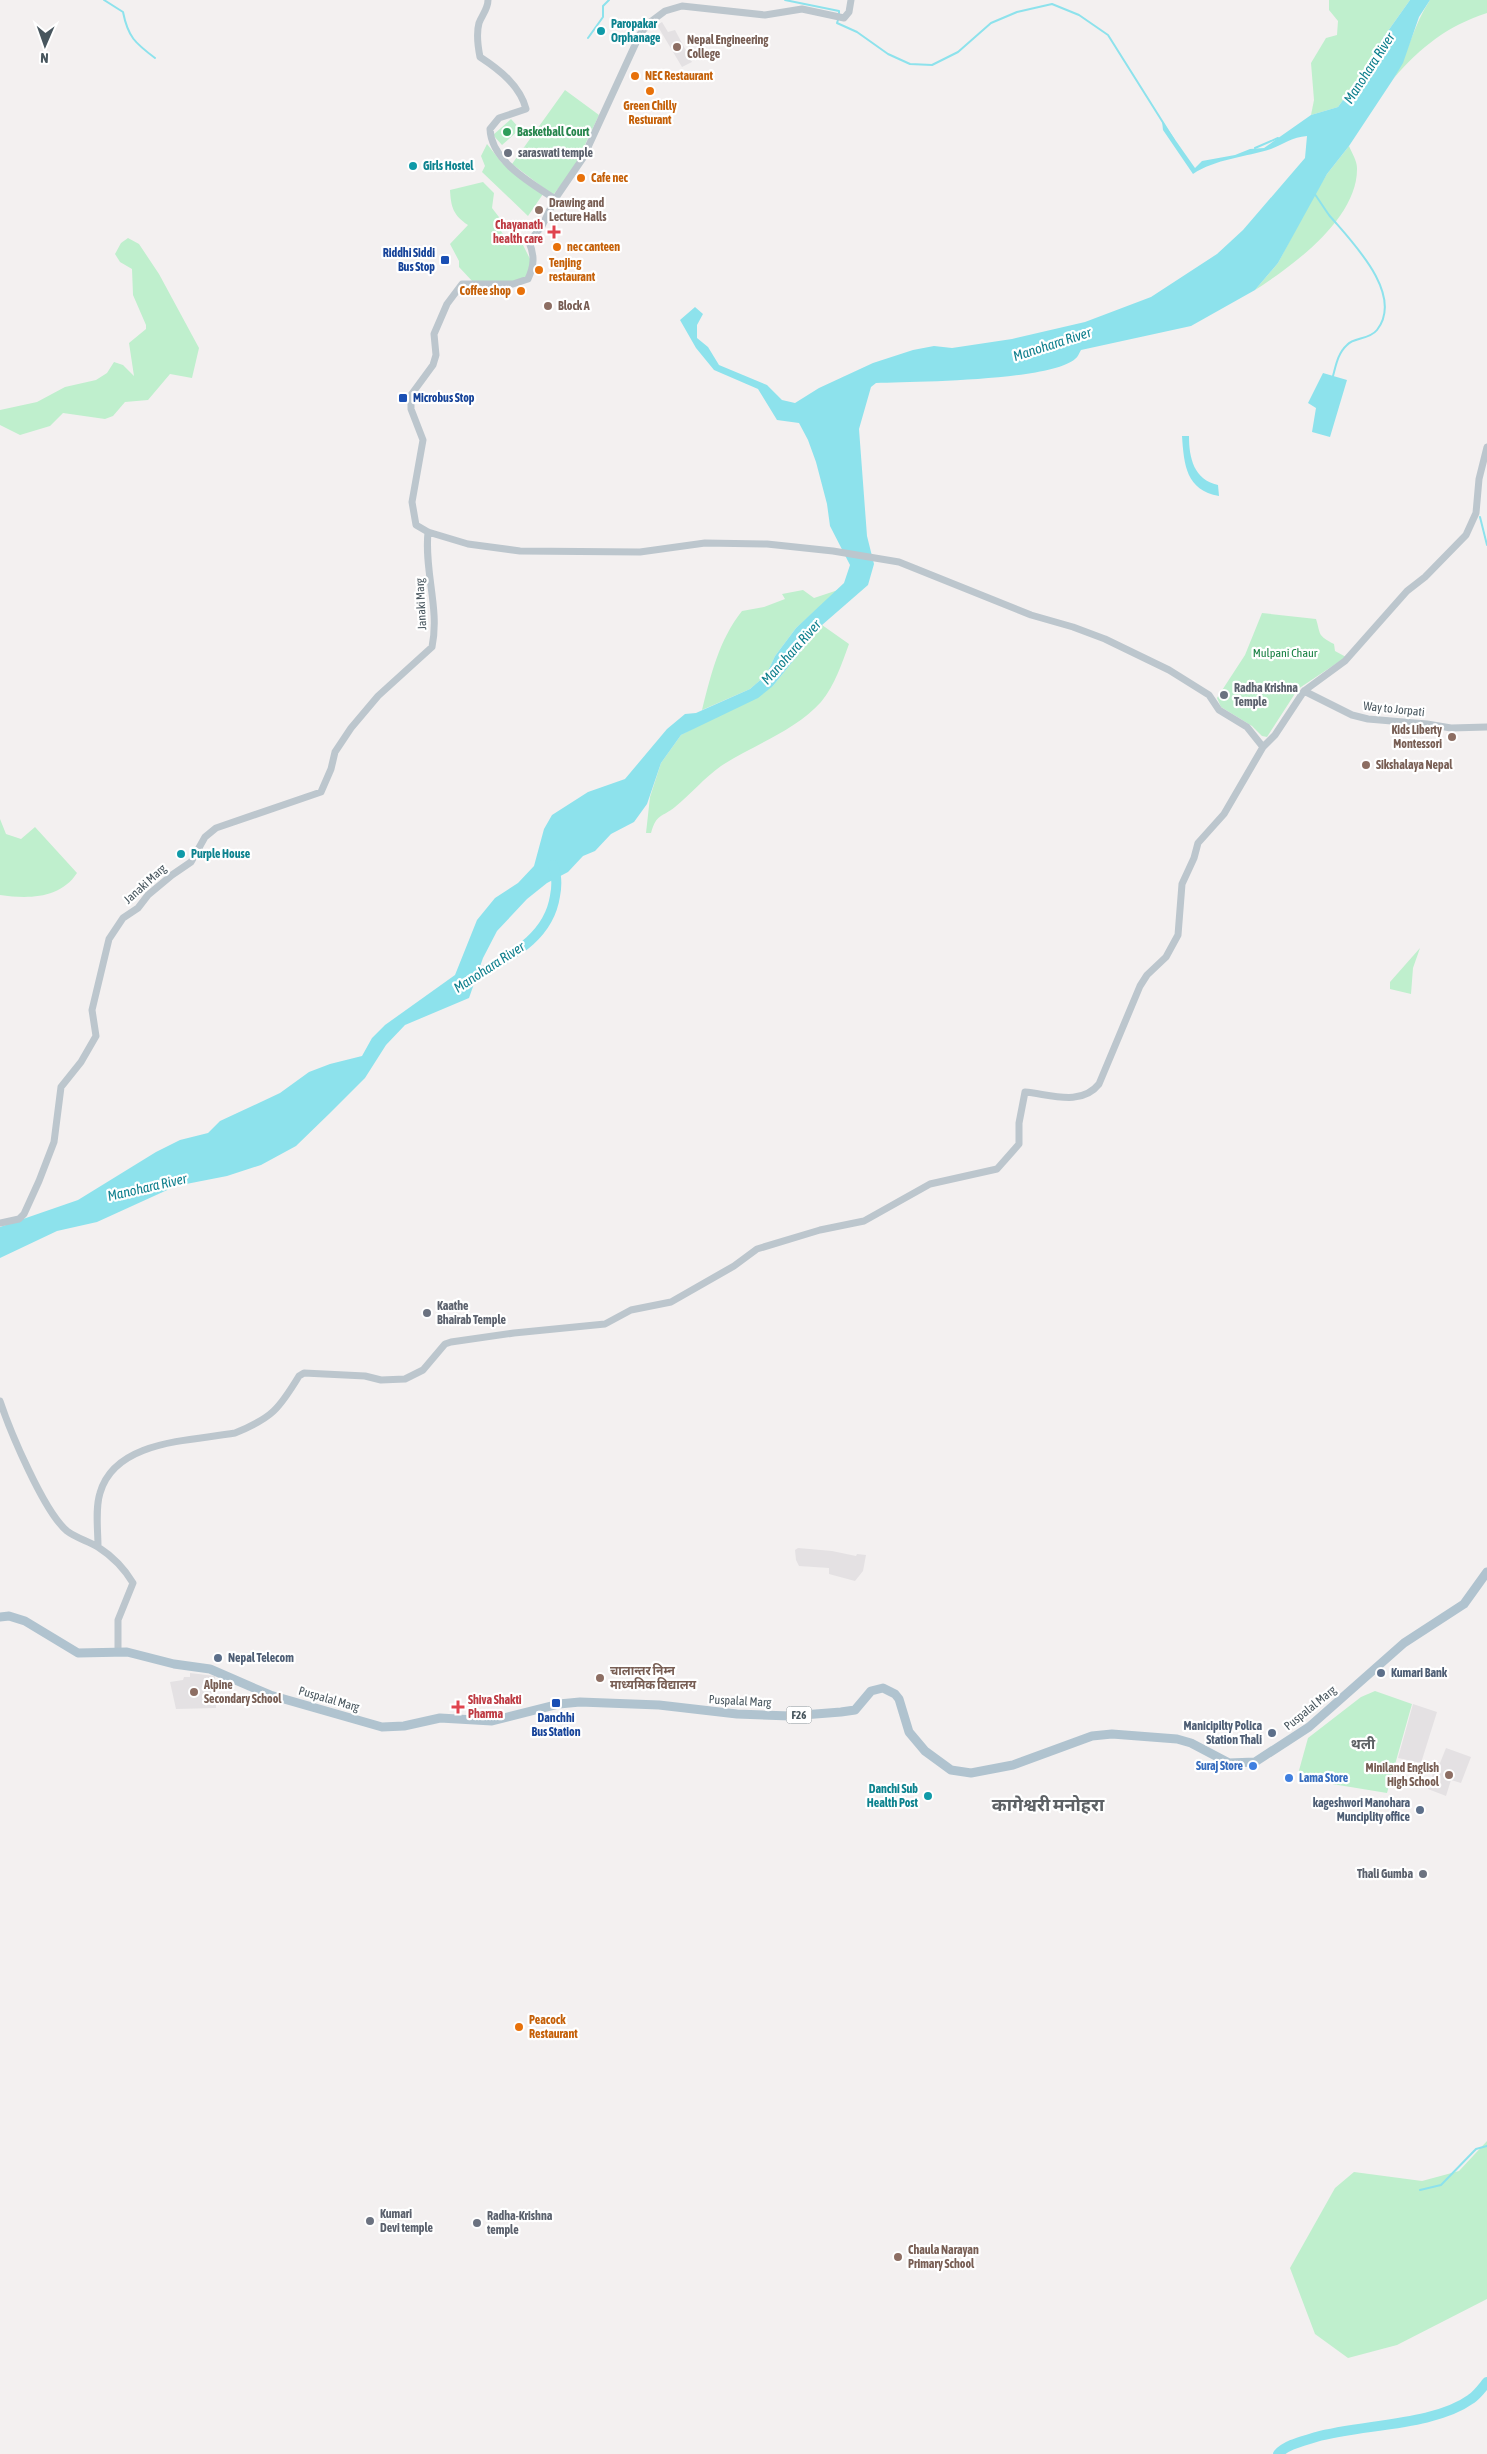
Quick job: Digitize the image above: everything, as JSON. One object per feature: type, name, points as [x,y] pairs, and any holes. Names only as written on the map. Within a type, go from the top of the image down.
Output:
[{"type":"main road","name":"Puspalal Marg","points":[[0,1617],[9,1616],[25,1621],[78,1653],[118,1652],[210,1669],[270,1695],[382,1727],[404,1726],[440,1718],[492,1721],[559,1704],[580,1702],[659,1705],[737,1714],[790,1716],[856,1710],[871,1691],[883,1688],[895,1694],[899,1699],[909,1732],[925,1751],[944,1767],[961,1773],[980,1772],[1013,1765],[1085,1738],[1112,1734],[1178,1739],[1191,1743],[1223,1760],[1243,1764],[1264,1758],[1308,1727],[1404,1643],[1464,1604],[1487,1572]]},
{"type":"street","points":[[488,0],[488,6],[479,24],[478,46],[480,57],[498,69],[523,96],[526,109],[500,118],[490,129],[491,140],[508,165],[555,199]]},
{"type":"street","points":[[851,0],[849,12],[844,18],[802,9],[765,15],[682,6],[665,11],[649,23],[640,34],[583,158],[555,199],[542,226],[529,242],[534,252],[534,267],[528,279],[513,284],[462,284],[447,304],[434,334],[436,355],[433,365],[410,395],[411,409],[423,440],[414,486],[412,510],[416,525],[428,532],[468,544],[538,552],[640,552],[705,543],[767,544],[887,559],[939,577],[1030,615],[1081,630],[1163,667],[1209,695],[1219,710],[1247,727],[1264,747]]},
{"type":"street","points":[[98,1547],[99,1494],[120,1462],[154,1448],[235,1433],[252,1426],[276,1411],[304,1373],[365,1376],[381,1380],[405,1379],[423,1370],[445,1344],[451,1342],[523,1332],[606,1324],[631,1310],[671,1302],[734,1266],[757,1249],[820,1230],[864,1221],[930,1184],[997,1169],[1019,1144],[1019,1123],[1025,1092],[1068,1098],[1091,1092],[1099,1084],[1140,986],[1146,975],[1166,957],[1176,941],[1180,925],[1182,884],[1194,858],[1198,843],[1224,814],[1236,790],[1304,691],[1345,661],[1407,591],[1425,577],[1466,535],[1476,513],[1479,480],[1487,447]]},
{"type":"street","name":"Janaki Marg","points":[[0,1223],[19,1219],[24,1214],[40,1181],[54,1142],[61,1087],[81,1062],[96,1036],[92,1010],[105,947],[124,918],[138,908],[148,895],[172,875],[192,862],[205,837],[216,828],[321,792],[331,769],[335,752],[351,728],[378,696],[432,647],[435,628],[434,597],[428,532]]},
{"type":"street","name":"Way to Jorpati","points":[[1304,691],[1352,715],[1368,719],[1451,728],[1487,728]]},
{"type":"street","points":[[0,1401],[18,1449],[51,1510],[68,1531],[98,1547],[125,1571],[132,1582],[118,1620],[118,1652]]},
{"type":"shaded area","name":"Nepal Engineering College","points":[[662,22],[668,32],[675,30],[692,62],[682,67],[657,25]]},
{"type":"shaded area","points":[[798,1548],[832,1551],[856,1556],[857,1554],[866,1555],[863,1571],[855,1581],[829,1574],[829,1568],[799,1566],[795,1550]]},
{"type":"shaded area","name":"Alpine Secondary School","points":[[190,1673],[215,1676],[216,1708],[176,1709],[170,1682],[190,1677]]},
{"type":"shaded area","points":[[1413,1704],[1437,1712],[1421,1763],[1398,1758]]},
{"type":"shaded area","name":"Miniland English High School","points":[[1446,1748],[1471,1757],[1461,1783],[1451,1780],[1446,1796],[1428,1789],[1437,1762],[1440,1763]]},
{"type":"green space","points":[[1329,0],[1410,0],[1383,38],[1367,67],[1338,107],[1311,115],[1314,100],[1311,63],[1326,38],[1337,35],[1338,21],[1329,10]]},
{"type":"green space","points":[[1430,0],[1487,0],[1487,13],[1447,31],[1425,47],[1394,78],[1424,9]]},
{"type":"green space","points":[[565,90],[599,115],[573,170],[553,195],[512,164]]},
{"type":"green space","name":"Basketball Court","points":[[511,119],[520,129],[502,145],[493,135]]},
{"type":"green space","points":[[487,144],[502,163],[543,194],[528,216],[482,172],[485,166],[481,156]]},
{"type":"green space","points":[[1349,146],[1357,168],[1355,187],[1347,205],[1335,222],[1305,254],[1255,290],[1278,263],[1310,202],[1327,174]]},
{"type":"green space","points":[[483,182],[494,193],[492,208],[502,221],[500,229],[508,243],[523,245],[532,263],[527,280],[513,284],[473,282],[459,267],[459,261],[450,244],[468,225],[456,214],[451,201],[450,190]]},
{"type":"green space","points":[[128,238],[139,244],[159,274],[199,348],[192,378],[170,374],[148,400],[125,402],[113,416],[105,419],[63,413],[50,426],[20,435],[0,425],[0,410],[37,402],[65,387],[96,380],[107,373],[114,362],[123,365],[134,376],[129,343],[146,329],[146,325],[133,295],[132,269],[120,262],[115,254],[121,243]]},
{"type":"green space","points":[[803,590],[814,598],[838,590],[796,628],[775,656],[766,675],[750,689],[702,710],[722,646],[727,634],[742,611],[764,607],[785,599],[782,594]]},
{"type":"green space","name":"Mulpani Chaur","points":[[1262,613],[1316,619],[1322,636],[1334,644],[1335,651],[1346,657],[1298,689],[1267,737],[1262,736],[1252,726],[1221,707],[1217,698],[1245,655]]},
{"type":"green space","points":[[822,625],[849,644],[834,681],[821,702],[799,721],[721,766],[675,807],[660,817],[655,822],[651,833],[646,833],[650,797],[661,763],[681,735],[773,686]]},
{"type":"green space","points":[[0,819],[6,834],[21,839],[35,827],[77,873],[70,882],[62,888],[43,895],[21,897],[0,895]]},
{"type":"green space","points":[[1420,948],[1413,968],[1411,994],[1390,989],[1390,982]]},
{"type":"green space","points":[[1375,1691],[1412,1704],[1387,1793],[1320,1782],[1298,1774],[1308,1738],[1361,1697]]},
{"type":"green space","points":[[1487,2141],[1487,2299],[1397,2345],[1348,2358],[1315,2334],[1290,2268],[1335,2188],[1354,2172],[1422,2181],[1459,2171]]},
{"type":"water","points":[[1410,0],[1430,0],[1419,17],[1403,63],[1349,146],[1327,174],[1278,263],[1255,290],[1191,326],[1081,350],[1075,359],[1061,366],[1039,372],[980,379],[876,383],[871,387],[859,429],[867,536],[874,564],[868,585],[822,625],[773,686],[758,698],[681,735],[661,763],[647,804],[634,822],[611,834],[595,851],[583,856],[568,872],[547,883],[527,899],[497,931],[483,958],[469,998],[405,1025],[386,1045],[365,1078],[296,1146],[261,1165],[227,1176],[176,1186],[97,1222],[57,1231],[0,1258],[0,1227],[78,1200],[156,1152],[180,1140],[208,1133],[220,1121],[280,1093],[309,1072],[330,1064],[362,1056],[372,1038],[385,1025],[455,975],[477,920],[495,898],[518,883],[534,866],[544,829],[552,815],[588,792],[625,779],[667,729],[685,714],[696,713],[750,689],[766,675],[775,656],[796,628],[844,583],[850,565],[830,526],[827,504],[816,462],[799,423],[777,420],[758,389],[714,370],[696,348],[680,320],[695,307],[703,314],[697,325],[697,338],[708,347],[719,365],[767,385],[782,400],[795,403],[819,388],[873,363],[913,350],[934,346],[952,348],[1012,339],[1085,322],[1151,297],[1217,254],[1243,230],[1305,158],[1307,136],[1292,139],[1271,149],[1211,165],[1193,174],[1163,130],[1162,121],[1195,168],[1202,161],[1235,155],[1250,149],[1264,148],[1311,115],[1338,107],[1367,67],[1383,38]]},
{"type":"water","points":[[1323,373],[1347,380],[1330,437],[1312,432],[1316,408],[1308,403]]},
{"type":"water","points":[[1182,436],[1189,436],[1190,452],[1194,467],[1203,478],[1218,485],[1219,496],[1208,493],[1193,482],[1186,466]]},
{"type":"waterway","points":[[104,0],[123,12],[127,28],[133,39],[155,58]]},
{"type":"waterway","points":[[588,38],[603,17],[603,6],[609,0]]},
{"type":"waterway","points":[[785,0],[839,11],[839,15]]},
{"type":"waterway","points":[[838,20],[837,23],[857,32],[888,54],[910,64],[932,65],[958,52],[991,23],[1017,12],[1052,4],[1079,15],[1108,35],[1174,140]]},
{"type":"waterway","points":[[1255,148],[1278,138]]},
{"type":"waterway","points":[[1314,193],[1372,269],[1380,285],[1384,300],[1384,316],[1377,330],[1370,335],[1350,342],[1344,348],[1338,359],[1333,376]]},
{"type":"waterway","points":[[1480,517],[1487,545]]},
{"type":"waterway","name":"Manohara River","points":[[467,981],[522,948],[543,926],[551,912],[556,892],[556,877],[553,865]]},
{"type":"waterway","points":[[1420,2190],[1441,2185],[1476,2149],[1487,2146]]},
{"type":"waterway","points":[[1278,2454],[1291,2445],[1316,2437],[1418,2419],[1456,2408],[1471,2399],[1487,2382]]},
{"type":"place","name":"Paropakar Orphanage","points":[[601,31]]},
{"type":"place","name":"Nepal Engineering College","points":[[677,47]]},
{"type":"place","name":"NEC Restaurant","points":[[635,76]]},
{"type":"place","name":"Green Chilly Resturant","points":[[650,91]]},
{"type":"place","name":"Basketball Court","points":[[507,132]]},
{"type":"place","name":"saraswati temple","points":[[508,153]]},
{"type":"place","name":"Girls Hostel","points":[[413,166]]},
{"type":"place","name":"Cafe nec","points":[[581,178]]},
{"type":"place","name":"Drawing and Lecture Halls","points":[[539,210]]},
{"type":"place","name":"Chayanath health care","points":[[554,232]]},
{"type":"place","name":"nec canteen","points":[[557,247]]},
{"type":"place","name":"Riddhi Siddi Bus Stop","points":[[445,260]]},
{"type":"place","name":"Tenjing restaurant","points":[[539,270]]},
{"type":"place","name":"Coffee shop","points":[[521,291]]},
{"type":"place","name":"Block A","points":[[548,306]]},
{"type":"place","name":"Microbus Stop","points":[[403,398]]},
{"type":"place","name":"Radha Krishna Temple","points":[[1224,695]]},
{"type":"place","name":"Kids Liberty Montessori","points":[[1452,737]]},
{"type":"place","name":"Sikshalaya Nepal","points":[[1366,765]]},
{"type":"place","name":"Purple House","points":[[181,854]]},
{"type":"place","name":"Kaathe Bhairab Temple","points":[[427,1313]]},
{"type":"place","name":"Nepal Telecom","points":[[218,1658]]},
{"type":"place","name":"Kumari Bank","points":[[1381,1673]]},
{"type":"place","name":"चालान्तर निम्न माध्यमिक विद्यालय","points":[[600,1678]]},
{"type":"place","name":"Alpine Secondary School","points":[[194,1692]]},
{"type":"place","name":"Danchhi Bus Station","points":[[556,1703]]},
{"type":"place","name":"Shiva Shakti Pharma","points":[[458,1707]]},
{"type":"place","name":"Manicipilty Polica Station Thali","points":[[1272,1733]]},
{"type":"place","name":"Suraj Store","points":[[1253,1766]]},
{"type":"place","name":"Miniland English High School","points":[[1449,1775]]},
{"type":"place","name":"Lama Store","points":[[1289,1778]]},
{"type":"place","name":"Danchi Sub Health Post","points":[[928,1796]]},
{"type":"place","name":"kageshwori Manohara Munciplity office","points":[[1420,1810]]},
{"type":"place","name":"Thali Gumba","points":[[1423,1874]]},
{"type":"place","name":"Peacock Restaurant","points":[[519,2027]]},
{"type":"place","name":"Kumari Devi temple","points":[[370,2221]]},
{"type":"place","name":"Radha-Krishna temple","points":[[477,2223]]},
{"type":"place","name":"Chaula Narayan Primary School","points":[[898,2257]]},
{"type":"district","name":"थली","points":[[1363,1744]]},
{"type":"district","name":"कागेश्वरी मनोहरा","points":[[1048,1804]]}]
